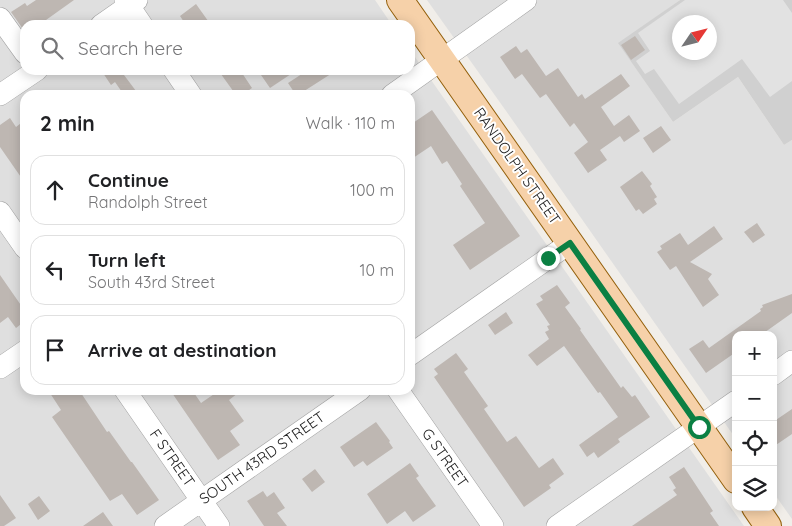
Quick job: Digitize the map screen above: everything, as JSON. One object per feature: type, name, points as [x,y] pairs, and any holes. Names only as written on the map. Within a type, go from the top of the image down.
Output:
[{"type":"main road","name":"RANDOLPH STREET","points":[[400,0],[414,20]]},
{"type":"main road","name":"RANDOLPH STREET","points":[[415,21],[732,474]]},
{"type":"main road","points":[[758,511],[768,526]]},
{"type":"street","points":[[399,90],[526,0]]},
{"type":"street","points":[[107,20],[130,2],[139,20]]},
{"type":"street","points":[[0,18],[20,46]]},
{"type":"street","points":[[0,95],[30,75]]},
{"type":"street","points":[[177,75],[188,90]]},
{"type":"street","points":[[0,212],[20,241]]},
{"type":"street","points":[[415,352],[570,243]]},
{"type":"street","points":[[0,368],[20,354]]},
{"type":"street","points":[[777,372],[792,362]]},
{"type":"street","name":"F STREET","points":[[128,395],[220,526]]},
{"type":"street","name":"SOUTH 43RD STREET","points":[[165,526],[353,395]]},
{"type":"street","name":"G STREET","points":[[401,395],[493,526]]},
{"type":"street","points":[[557,526],[732,404]]},
{"type":"shaded area","points":[[0,0],[375,0],[389,20],[20,20],[20,75],[415,75],[415,57],[744,526],[0,526]]},
{"type":"shaded area","points":[[427,0],[680,0],[619,44],[673,122],[738,77],[784,145],[792,140],[792,519],[777,498],[777,331],[732,331],[732,433]]},
{"type":"shaded area","points":[[680,0],[792,0],[792,140],[784,145],[738,77],[673,122],[618,43]]},
{"type":"shaded area","points":[[685,0],[783,0],[792,13],[792,81],[770,97],[742,59],[679,104],[654,69],[645,74],[636,61],[650,51],[638,33]]},
{"type":"building","points":[[36,0],[74,0],[46,20],[20,20],[20,25],[11,12],[25,3],[27,6]]},
{"type":"building","points":[[196,4],[207,20],[183,20],[180,16]]},
{"type":"building","points":[[635,36],[645,50],[631,60],[621,45]]},
{"type":"building","points":[[516,46],[521,53],[527,49],[546,76],[558,68],[578,97],[582,94],[585,99],[621,74],[630,86],[601,107],[614,126],[629,115],[640,131],[624,142],[620,136],[600,150],[607,160],[588,173],[574,153],[588,142],[574,123],[570,127],[546,94],[540,98],[522,74],[515,79],[500,57]]},
{"type":"building","points":[[104,75],[124,75],[135,90],[121,90],[115,82],[111,85]]},
{"type":"building","points":[[222,75],[243,75],[252,88],[249,90],[232,90]]},
{"type":"building","points":[[261,75],[290,75],[270,88]]},
{"type":"building","points":[[300,75],[329,75],[306,90],[293,90],[288,83]]},
{"type":"building","points":[[432,110],[520,236],[470,270],[453,245],[485,223],[460,186],[462,184],[447,161],[442,164],[431,146],[415,157],[415,122]]},
{"type":"building","points":[[10,118],[16,127],[20,124],[20,176],[0,147],[0,125]]},
{"type":"building","points":[[661,126],[671,140],[653,153],[643,138]]},
{"type":"building","points":[[642,171],[652,184],[650,186],[657,197],[654,199],[657,204],[643,214],[639,209],[636,211],[620,187]]},
{"type":"building","points":[[757,223],[765,235],[753,243],[744,232]]},
{"type":"building","points":[[714,226],[723,239],[690,262],[712,274],[708,279],[719,295],[703,307],[676,266],[670,270],[657,252],[662,249],[660,246],[680,233],[688,245]]},
{"type":"building","points":[[0,275],[20,304],[20,325],[16,328],[8,317],[0,323]]},
{"type":"building","points":[[557,285],[570,303],[565,307],[580,330],[621,388],[623,386],[632,397],[635,395],[650,417],[618,439],[620,442],[598,458],[594,452],[587,457],[579,445],[618,417],[564,346],[537,366],[528,355],[549,339],[545,332],[549,330],[547,326],[550,325],[536,304],[543,300],[540,296]]},
{"type":"building","points":[[792,294],[792,313],[767,331],[733,331],[761,311],[762,305]]},
{"type":"building","points":[[506,312],[513,323],[495,335],[488,325]]},
{"type":"building","points":[[732,332],[732,355],[706,373],[689,349],[703,340],[709,348]]},
{"type":"building","points":[[456,353],[468,369],[464,372],[488,406],[484,409],[507,442],[516,436],[539,468],[553,458],[564,474],[549,485],[551,488],[524,507],[434,377],[438,374],[434,369]]},
{"type":"building","points":[[51,395],[82,395],[107,432],[109,431],[159,500],[137,515],[122,494],[110,501],[52,417],[61,410]]},
{"type":"building","points":[[173,395],[195,395],[201,403],[213,395],[236,395],[229,400],[244,421],[230,431],[240,445],[218,460]]},
{"type":"building","points":[[792,409],[792,434],[777,444],[777,421]]},
{"type":"building","points":[[376,422],[393,448],[367,466],[363,461],[354,467],[340,447]]},
{"type":"building","points":[[410,463],[419,476],[416,478],[436,506],[413,522],[405,511],[387,524],[367,494]]},
{"type":"building","points":[[684,467],[713,511],[710,513],[719,526],[632,526],[677,495],[673,490],[676,488],[669,477]]},
{"type":"building","points":[[315,469],[325,482],[312,492],[302,479]]},
{"type":"building","points":[[263,491],[267,497],[274,492],[285,508],[277,513],[287,526],[264,526],[247,501]]},
{"type":"building","points":[[0,495],[16,518],[4,526],[0,526]]},
{"type":"building","points":[[39,496],[50,511],[38,520],[28,504]]},
{"type":"building","points":[[103,512],[113,526],[83,526]]},
{"type":"route","points":[[548,258],[570,243],[699,427]]}]
